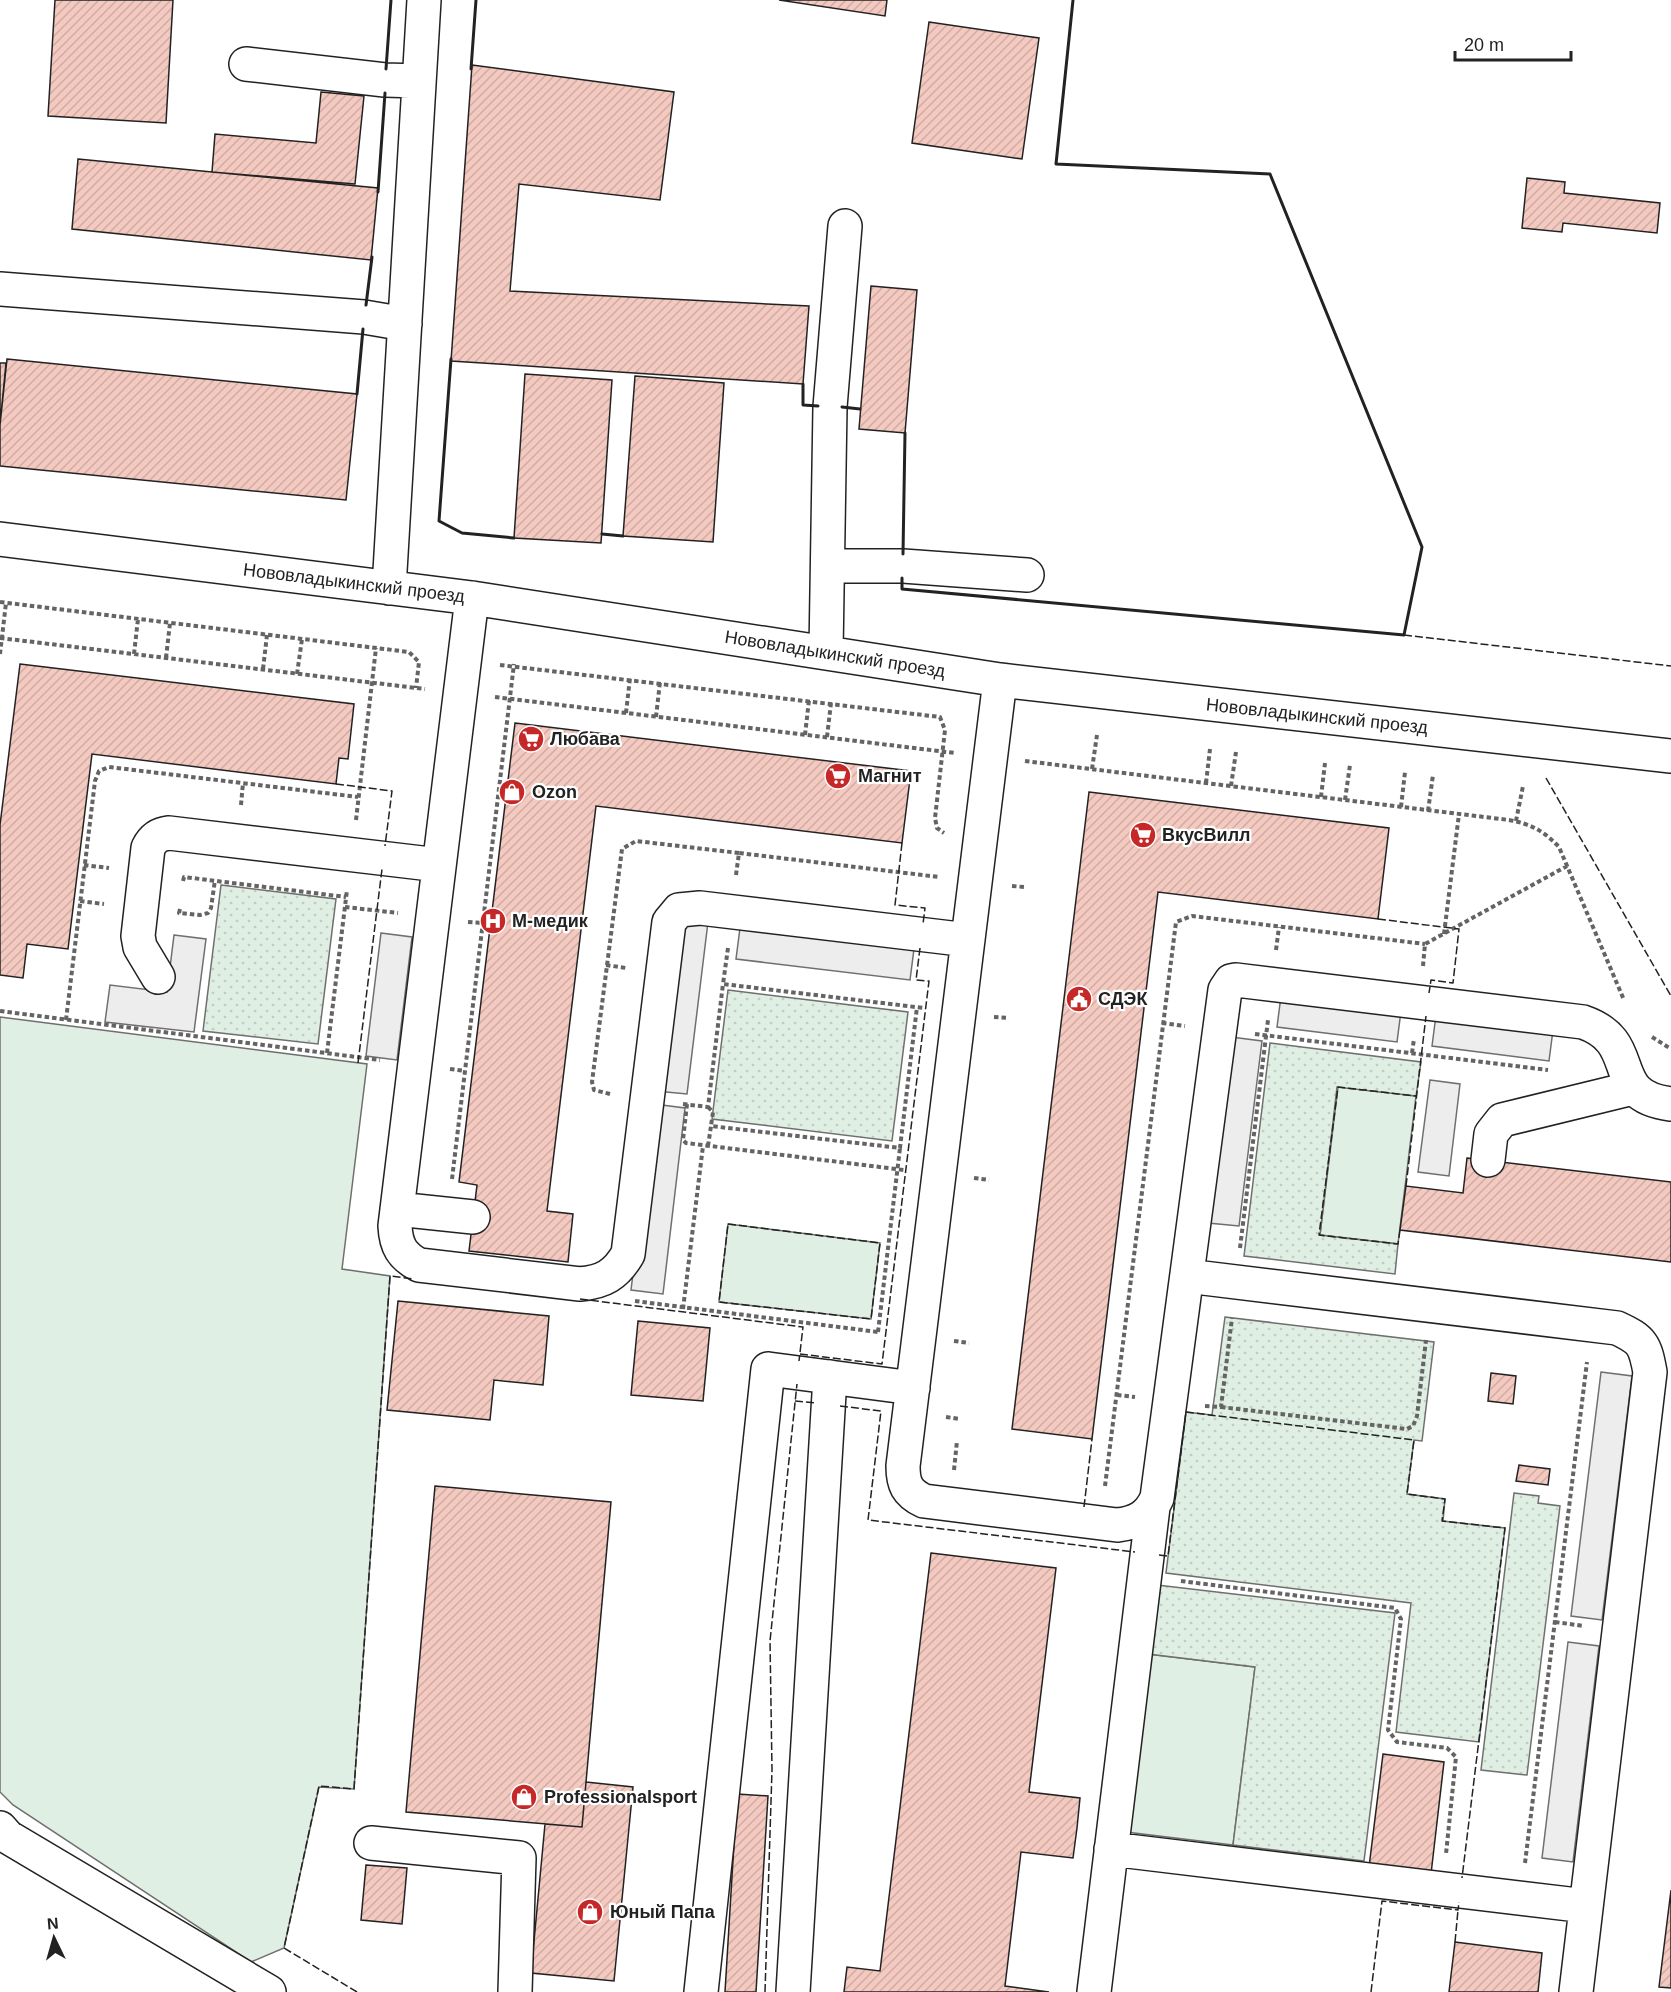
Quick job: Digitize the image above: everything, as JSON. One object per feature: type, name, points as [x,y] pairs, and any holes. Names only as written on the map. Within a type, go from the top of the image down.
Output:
[{"type":"street","points":[[389,588],[424,0]]},
{"type":"street","points":[[246,64],[386,80],[419,81]]},
{"type":"street","points":[[826,652],[830,407],[845,226]]},
{"type":"street","points":[[0,289],[364,316],[405,324]]},
{"type":"street","name":"Нововладыкинский проезд","points":[[0,539],[472,598],[1000,680],[1671,756]]},
{"type":"street","points":[[828,566],[903,566],[1027,575]]},
{"type":"street","points":[[472,598],[398,1209],[396,1241],[408,1259],[420,1265],[580,1284],[597,1282],[610,1277],[622,1266],[628,1254],[669,922],[679,910],[688,908],[732,912],[968,940]]},
{"type":"street","points":[[1000,680],[903,1480],[913,1496],[924,1501],[1117,1525],[1130,1524],[1143,1518],[1153,1507]]},
{"type":"street","points":[[158,977],[140,946],[138,936],[148,848],[156,837],[170,832],[439,865]]},
{"type":"street","points":[[1094,1992],[1153,1507],[1157,1498],[1225,990],[1231,981],[1236,980],[1583,1022],[1597,1026],[1613,1040],[1633,1088],[1650,1101],[1671,1104]]},
{"type":"street","points":[[1488,1160],[1491,1134],[1497,1123],[1633,1088]]},
{"type":"street","points":[[398,1209],[460,1216]]},
{"type":"street","points":[[1187,1276],[1617,1328],[1635,1336],[1646,1348],[1650,1372],[1576,1992]]},
{"type":"street","points":[[701,1992],[768,1369],[913,1388]]},
{"type":"street","points":[[793,1992],[830,1377]]},
{"type":"street","points":[[0,1828],[8,1837],[269,1992]]},
{"type":"street","points":[[370,1843],[519,1858],[515,1992]]},
{"type":"street","points":[[1112,1849],[1586,1906]]},
{"type":"path","points":[[0,602],[409,652],[417,657],[419,662],[416,688]]},
{"type":"path","points":[[0,654],[6,603]]},
{"type":"path","points":[[134,654],[138,619]]},
{"type":"path","points":[[165,658],[170,622]]},
{"type":"path","points":[[263,669],[267,635]]},
{"type":"path","points":[[1,638],[1515,821],[1532,825],[1547,834],[1559,847],[1617,990],[1629,1009]]},
{"type":"path","points":[[297,674],[302,639]]},
{"type":"path","points":[[327,1053],[376,648]]},
{"type":"path","points":[[493,669],[504,663],[514,664],[940,717],[945,730],[934,818],[937,828],[948,836]]},
{"type":"path","points":[[460,1216],[514,664]]},
{"type":"path","points":[[626,713],[630,678]]},
{"type":"path","points":[[656,717],[660,682]]},
{"type":"path","points":[[805,735],[809,700]]},
{"type":"path","points":[[827,737],[831,703]]},
{"type":"path","points":[[1092,769],[1097,735]]},
{"type":"path","points":[[1206,783],[1210,749]]},
{"type":"path","points":[[1231,786],[1236,752]]},
{"type":"path","points":[[1321,797],[1325,763]]},
{"type":"path","points":[[1345,800],[1350,765]]},
{"type":"path","points":[[1401,807],[1406,772]]},
{"type":"path","points":[[1428,811],[1433,775]]},
{"type":"path","points":[[1515,821],[1523,786]]},
{"type":"path","points":[[1444,934],[1459,814]]},
{"type":"path","points":[[708,1107],[739,853],[898,872]]},
{"type":"path","points":[[1454,928],[1567,866]]},
{"type":"path","points":[[182,889],[184,877],[346,897]]},
{"type":"path","points":[[181,901],[179,913],[208,914],[212,908],[214,880]]},
{"type":"path","points":[[345,907],[377,910]]},
{"type":"path","points":[[723,984],[926,1008]]},
{"type":"path","points":[[878,1332],[917,1007]]},
{"type":"path","points":[[0,1011],[359,1058]]},
{"type":"path","points":[[1162,1023],[1563,1072],[1560,1106]]},
{"type":"path","points":[[1648,1033],[1671,1049]]},
{"type":"path","points":[[647,1099],[708,1107],[713,1112],[708,1146]]},
{"type":"path","points":[[687,1104],[683,1141],[702,1146],[906,1170]]},
{"type":"path","points":[[711,1126],[900,1148]]},
{"type":"path","points":[[683,1309],[702,1146]]},
{"type":"path","points":[[610,1277],[634,1301],[886,1333]]},
{"type":"path","points":[[1221,1407],[1407,1429],[1413,1426],[1417,1416],[1430,1305]]},
{"type":"path","points":[[1521,1898],[1591,1325]]},
{"type":"path","points":[[1144,1576],[1395,1608],[1401,1619],[1388,1724],[1390,1735],[1397,1742],[1447,1748],[1454,1753],[1457,1761],[1442,1888]]},
{"type":"green space","points":[[221,885],[336,899],[318,1044],[203,1031]]},
{"type":"green space","points":[[728,990],[908,1012],[892,1141],[712,1119]]},
{"type":"green space","points":[[0,1017],[367,1064],[342,1269],[390,1276],[354,1789],[319,1787],[284,1948],[251,1962],[13,1805],[0,1792]]},
{"type":"green space","points":[[1270,1043],[1421,1062],[1416,1096],[1337,1087],[1320,1235],[1398,1244],[1395,1274],[1244,1256]]},
{"type":"green space","points":[[1338,1087],[1416,1096],[1398,1244],[1320,1235]]},
{"type":"green space","points":[[728,1224],[880,1243],[871,1319],[719,1302]]},
{"type":"green space","points":[[1225,1317],[1434,1342],[1422,1441],[1414,1440],[1407,1494],[1445,1499],[1443,1521],[1505,1528],[1479,1742],[1396,1732],[1411,1603],[1166,1573],[1186,1412],[1212,1415]]},
{"type":"green space","points":[[1514,1493],[1539,1496],[1538,1503],[1560,1506],[1527,1775],[1481,1770]]},
{"type":"green space","points":[[1157,1585],[1395,1613],[1364,1861],[1233,1845],[1255,1667],[1148,1654]]},
{"type":"green space","points":[[1148,1654],[1255,1667],[1233,1845],[1126,1832]]},
{"type":"shaded area","points":[[677,918],[708,922],[687,1094],[656,1091]]},
{"type":"shaded area","points":[[740,928],[914,949],[910,980],[736,959]]},
{"type":"shaded area","points":[[381,933],[412,937],[397,1060],[366,1056]]},
{"type":"shaded area","points":[[174,935],[206,939],[194,1032],[105,1022],[110,985],[167,992]]},
{"type":"shaded area","points":[[1281,996],[1401,1011],[1397,1042],[1277,1027]]},
{"type":"shaded area","points":[[1436,1015],[1553,1030],[1549,1061],[1432,1046]]},
{"type":"shaded area","points":[[1231,1037],[1262,1041],[1239,1226],[1208,1223]]},
{"type":"shaded area","points":[[1430,1080],[1460,1084],[1449,1176],[1418,1172]]},
{"type":"shaded area","points":[[654,1104],[685,1108],[663,1294],[631,1290]]},
{"type":"shaded area","points":[[1601,1372],[1632,1376],[1602,1620],[1571,1616]]},
{"type":"shaded area","points":[[1568,1642],[1599,1646],[1573,1862],[1542,1858]]},
{"type":"building","points":[[55,0],[173,0],[166,123],[48,116]]},
{"type":"building","points":[[779,0],[887,0],[885,16]]},
{"type":"building","points":[[929,22],[1039,38],[1022,159],[912,143]]},
{"type":"building","points":[[472,65],[674,92],[660,200],[519,184],[510,291],[809,306],[803,384],[451,361]]},
{"type":"building","points":[[321,92],[364,96],[355,184],[212,172],[215,134],[316,143]]},
{"type":"building","points":[[78,159],[378,188],[371,260],[72,229]]},
{"type":"building","points":[[1527,178],[1565,182],[1564,193],[1660,203],[1657,233],[1563,223],[1562,232],[1522,228]]},
{"type":"building","points":[[871,286],[917,290],[905,433],[859,429]]},
{"type":"building","points":[[7,359],[357,394],[346,500],[0,466],[0,425]]},
{"type":"building","points":[[0,363],[6,363],[0,425]]},
{"type":"building","points":[[525,374],[612,380],[601,543],[514,538]]},
{"type":"building","points":[[635,376],[724,383],[713,542],[623,536]]},
{"type":"building","points":[[20,664],[354,704],[348,759],[339,758],[336,784],[92,754],[68,949],[27,944],[23,978],[0,975],[0,825]]},
{"type":"building","points":[[515,723],[911,771],[902,843],[596,806],[547,1211],[573,1214],[568,1262],[469,1251],[477,1185],[459,1182]]},
{"type":"building","points":[[1089,792],[1389,828],[1378,919],[1158,892],[1092,1439],[1012,1429]]},
{"type":"building","points":[[1467,1158],[1671,1182],[1671,1262],[1400,1230],[1406,1186],[1463,1193]]},
{"type":"building","points":[[398,1301],[549,1316],[543,1385],[494,1380],[490,1420],[387,1410]]},
{"type":"building","points":[[638,1321],[710,1328],[703,1401],[631,1395]]},
{"type":"building","points":[[1491,1373],[1516,1376],[1513,1404],[1488,1401]]},
{"type":"building","points":[[1519,1465],[1550,1469],[1548,1485],[1516,1481]]},
{"type":"building","points":[[435,1486],[611,1502],[582,1827],[406,1812]]},
{"type":"building","points":[[931,1553],[1056,1568],[1029,1792],[1080,1798],[1077,1828],[1073,1858],[1021,1852],[1005,1986],[1049,1992],[844,1992],[847,1967],[880,1971]]},
{"type":"building","points":[[1383,1754],[1444,1762],[1431,1874],[1369,1867]]},
{"type":"building","points":[[586,1782],[633,1787],[614,1981],[531,1973],[545,1824],[582,1827]]},
{"type":"building","points":[[737,1794],[768,1796],[756,1992],[725,1992]]},
{"type":"building","points":[[366,1865],[407,1868],[402,1924],[361,1920]]},
{"type":"building","points":[[1671,1890],[1671,1988],[1659,1987]]},
{"type":"building","points":[[1455,1942],[1542,1953],[1538,1992],[1449,1992]]},
{"type":"fence","points":[[1404,635],[1671,666]]},
{"type":"fence","points":[[1546,778],[1671,996]]},
{"type":"fence","points":[[336,784],[392,791],[385,846]]},
{"type":"fence","points":[[902,843],[895,905],[925,908],[923,924]]},
{"type":"fence","points":[[358,1063],[382,869]]},
{"type":"fence","points":[[1378,919],[1459,929],[1453,983],[1431,980],[1429,993]]},
{"type":"fence","points":[[800,1354],[882,1364],[929,981],[916,980],[920,948]]},
{"type":"fence","points":[[1406,1186],[1426,1016]]},
{"type":"fence","points":[[1400,1230],[1398,1244],[1319,1235],[1338,1087],[1416,1096]]},
{"type":"fence","points":[[728,1224],[880,1243],[871,1319],[719,1302],[728,1224]]},
{"type":"fence","points":[[357,1992],[284,1948],[319,1786],[354,1789],[390,1276],[414,1279]]},
{"type":"fence","points":[[580,1299],[803,1327],[799,1361]]},
{"type":"fence","points":[[765,1992],[772,1770],[770,1641],[797,1384]]},
{"type":"fence","points":[[795,1401],[816,1403]]},
{"type":"fence","points":[[840,1406],[881,1411],[868,1520],[1135,1552]]},
{"type":"fence","points":[[1159,1555],[1168,1556],[1186,1412],[1414,1440],[1407,1494],[1445,1499],[1442,1521],[1505,1528],[1462,1878]]},
{"type":"fence","points":[[1084,1507],[1092,1439]]},
{"type":"fence","points":[[1371,1992],[1382,1901],[1458,1910],[1459,1902]]},
{"type":"fence","points":[[1455,1942],[1458,1910]]},
{"type":"wall","points":[[386,69],[391,0]]},
{"type":"wall","points":[[471,69],[476,0]]},
{"type":"wall","points":[[902,578],[902,589],[1404,635],[1422,547],[1270,174],[1056,164],[1073,0]]},
{"type":"wall","points":[[378,192],[385,93]]},
{"type":"wall","points":[[366,305],[372,257]]},
{"type":"wall","points":[[357,394],[363,329]]},
{"type":"wall","points":[[451,359],[439,521],[462,533],[514,538]]},
{"type":"wall","points":[[803,384],[803,405],[818,406]]},
{"type":"wall","points":[[842,407],[860,409]]},
{"type":"wall","points":[[903,554],[905,433]]},
{"type":"wall","points":[[602,534],[623,536]]},
{"type":"place","name":"Любава","points":[[531,739]]},
{"type":"place","name":"Магнит","points":[[838,776]]},
{"type":"place","name":"Ozon","points":[[512,792]]},
{"type":"place","name":"ВкусВилл","points":[[1143,835]]},
{"type":"place","name":"М-медик","points":[[493,921]]},
{"type":"place","name":"СДЭК","points":[[1079,999]]},
{"type":"place","name":"Professionalsport","points":[[524,1797]]},
{"type":"place","name":"Юный Папа","points":[[590,1912]]}]
